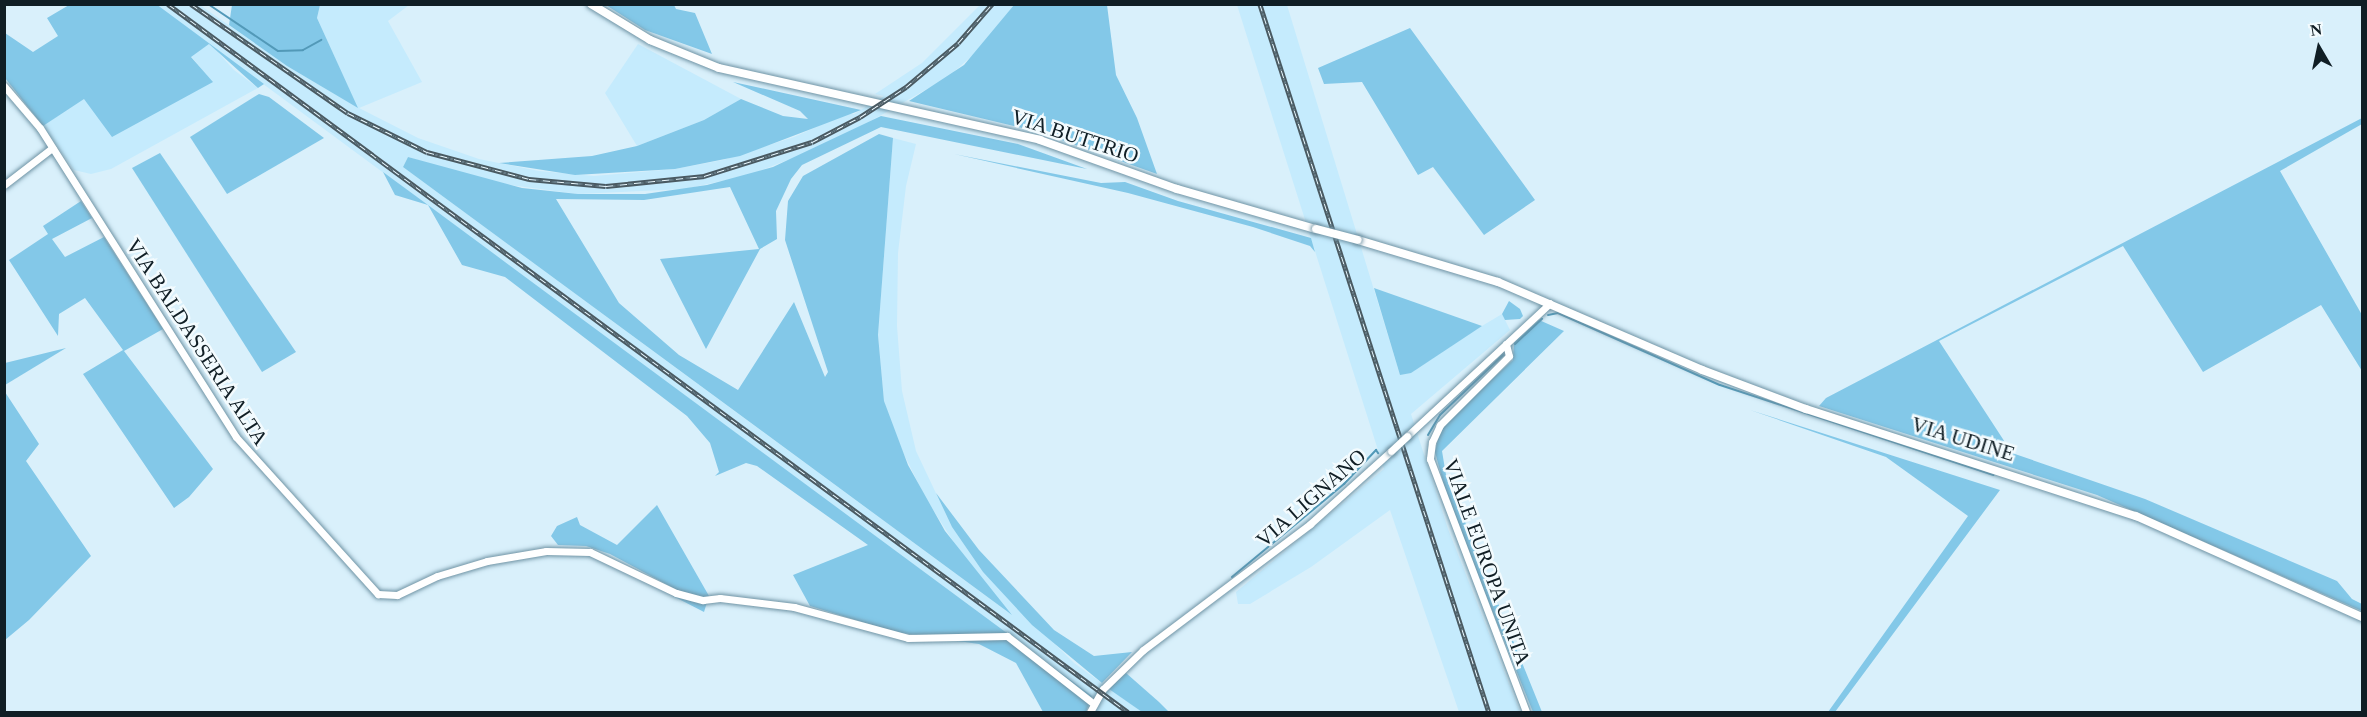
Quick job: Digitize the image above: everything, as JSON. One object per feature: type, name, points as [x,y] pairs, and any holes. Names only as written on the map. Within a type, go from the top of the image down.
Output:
[{"type":"street","name":"VIA BUTTRIO","points":[[591,4],[633,31],[700,62],[1040,140],[1176,189],[1490,279],[1551,303]]},
{"type":"street","name":"VIA BALDASSERIA ALTA","points":[[4,86],[51,148],[236,438],[378,594],[397,594],[460,567],[516,555],[590,552],[676,593],[702,600],[720,598],[794,607],[908,638],[1007,636],[1094,704]]},
{"type":"street","points":[[4,185],[51,148]]},
{"type":"street","name":"VIA LIGNANO","points":[[1090,712],[1103,688],[1143,650],[1310,524],[1551,303]]},
{"type":"street","name":"VIA UDINE","points":[[1551,303],[1702,370],[1806,409],[2136,516],[2362,617]]},
{"type":"street","name":"VIALE EUROPA UNITA","points":[[1506,344],[1509,356],[1440,425],[1432,442],[1430,459],[1526,712]]},
{"type":"shaded area","points":[[156,4],[264,84],[258,88],[209,44],[191,57],[213,82],[112,137],[84,99],[43,126],[5,78],[5,33],[33,52],[58,36],[47,18],[69,5]]},
{"type":"shaded area","points":[[156,5],[200,5],[287,66],[357,107],[317,18],[320,5],[409,5],[388,21],[422,82],[359,108],[418,138],[479,159],[539,171],[594,176],[675,169],[723,160],[794,137],[847,113],[854,114],[884,96],[875,94],[922,63],[980,5],[1014,5],[982,47],[948,77],[834,142],[749,175],[685,189],[578,194],[494,183],[408,157],[403,167],[1009,613],[965,560],[925,497],[891,428],[884,401],[878,335],[893,138],[916,144],[906,186],[898,253],[897,326],[902,391],[916,451],[952,527],[983,572],[1074,663],[1142,712],[1093,712],[1099,701],[213,47],[234,70],[258,88],[111,169],[91,174],[74,170],[43,126],[84,98],[212,82],[191,56],[209,44]]},
{"type":"shaded area","points":[[232,5],[320,5],[317,18],[358,108],[287,66],[229,25]]},
{"type":"shaded area","points":[[606,5],[674,5],[676,9],[695,13],[712,54],[645,30]]},
{"type":"shaded area","points":[[1014,5],[1107,5],[1116,75],[1137,118],[1157,174],[1039,132],[909,101],[964,65]]},
{"type":"shaded area","points":[[1237,5],[1287,5],[1400,375],[1502,314],[1510,330],[1411,414],[1448,529],[1520,712],[1459,712],[1390,510],[1311,567],[1250,604],[1238,604],[1236,592],[1384,469]]},
{"type":"shaded area","points":[[1410,28],[1535,200],[1484,235],[1433,167],[1418,175],[1362,82],[1324,84],[1318,68]]},
{"type":"shaded area","points":[[638,44],[741,99],[704,120],[637,146],[605,93]]},
{"type":"shaded area","points":[[733,82],[861,110],[740,156],[675,169],[575,175],[499,163],[592,156],[637,146],[704,120],[741,99],[783,116],[808,119],[800,111]]},
{"type":"shaded area","points":[[259,94],[269,97],[324,138],[227,194],[190,137]]},
{"type":"shaded area","points":[[881,116],[1018,144],[1087,169],[881,127],[802,165],[791,179],[776,211],[777,239],[760,249],[706,349],[660,259],[759,249],[730,187],[644,200],[556,199],[619,303],[679,355],[738,390],[794,302],[825,377],[828,372],[785,240],[788,201],[803,176],[879,134],[893,138],[878,335],[884,401],[908,465],[945,531],[1012,615],[403,167],[408,157],[522,188],[578,194],[645,194],[707,185],[773,167]]},
{"type":"shaded area","points":[[2362,118],[2362,124],[2280,171],[2362,315],[2362,371],[2321,305],[2203,372],[2123,246],[1939,341],[2012,453],[2145,499],[2337,581],[2352,599],[2362,604],[2362,611],[2097,495],[1819,406],[1826,398]]},
{"type":"shaded area","points":[[160,153],[296,352],[262,372],[132,168]]},
{"type":"shaded area","points":[[954,154],[1101,183],[1125,182],[1178,201],[1311,238],[1315,252],[1310,246],[1253,227],[1128,193]]},
{"type":"shaded area","points":[[383,172],[428,205],[395,195]]},
{"type":"shaded area","points":[[81,201],[92,218],[52,239],[65,257],[104,237],[163,329],[124,351],[213,469],[189,497],[174,508],[83,374],[123,350],[85,298],[59,314],[58,336],[9,260],[48,234],[43,226]]},
{"type":"shaded area","points":[[428,205],[1092,696],[1086,712],[1043,712],[1016,663],[979,644],[895,632],[810,606],[793,575],[868,545],[757,466],[746,463],[715,476],[719,472],[710,443],[687,416],[505,277],[462,265]]},
{"type":"shaded area","points":[[1374,288],[1482,326],[1411,373],[1400,375]]},
{"type":"shaded area","points":[[1509,301],[1520,309],[1523,316],[1520,319],[1505,320],[1502,314]]},
{"type":"shaded area","points":[[1539,320],[1564,331],[1442,451],[1446,475],[1542,712],[1533,712],[1449,504],[1435,452],[1439,435],[1449,419],[1513,360],[1514,342]]},
{"type":"shaded area","points":[[66,348],[5,385],[5,363]]},
{"type":"shaded area","points":[[5,392],[39,444],[26,461],[91,556],[29,620],[5,640]]},
{"type":"shaded area","points":[[1750,410],[2000,490],[1835,712],[1828,712],[1968,516],[1886,457]]},
{"type":"shaded area","points":[[936,493],[979,550],[1054,630],[1094,656],[1132,652],[1102,683],[1032,625],[983,572],[952,527]]},
{"type":"shaded area","points":[[657,505],[709,596],[704,612],[673,596],[677,590],[610,554],[586,546],[558,545],[551,536],[557,526],[577,517],[580,525],[617,545]]},
{"type":"shaded area","points":[[1126,673],[1169,712],[1142,712],[1109,689]]},
{"type":"waterway","points":[[208,4],[278,51],[303,50],[321,40]]},
{"type":"waterway","points":[[1548,315],[1558,313],[1720,385],[1994,475]]},
{"type":"waterway","points":[[1515,344],[1542,319]]},
{"type":"waterway","points":[[1428,435],[1440,415],[1503,355]]},
{"type":"waterway","points":[[1232,577],[1344,484],[1376,450],[1378,453]]},
{"type":"railway","points":[[168,4],[1128,712]]},
{"type":"railway","points":[[191,4],[348,113],[427,152],[529,179],[606,186],[704,176],[812,142],[860,117],[906,87],[958,43],[992,4]]},
{"type":"railway","points":[[1260,4],[1489,712]]}]
